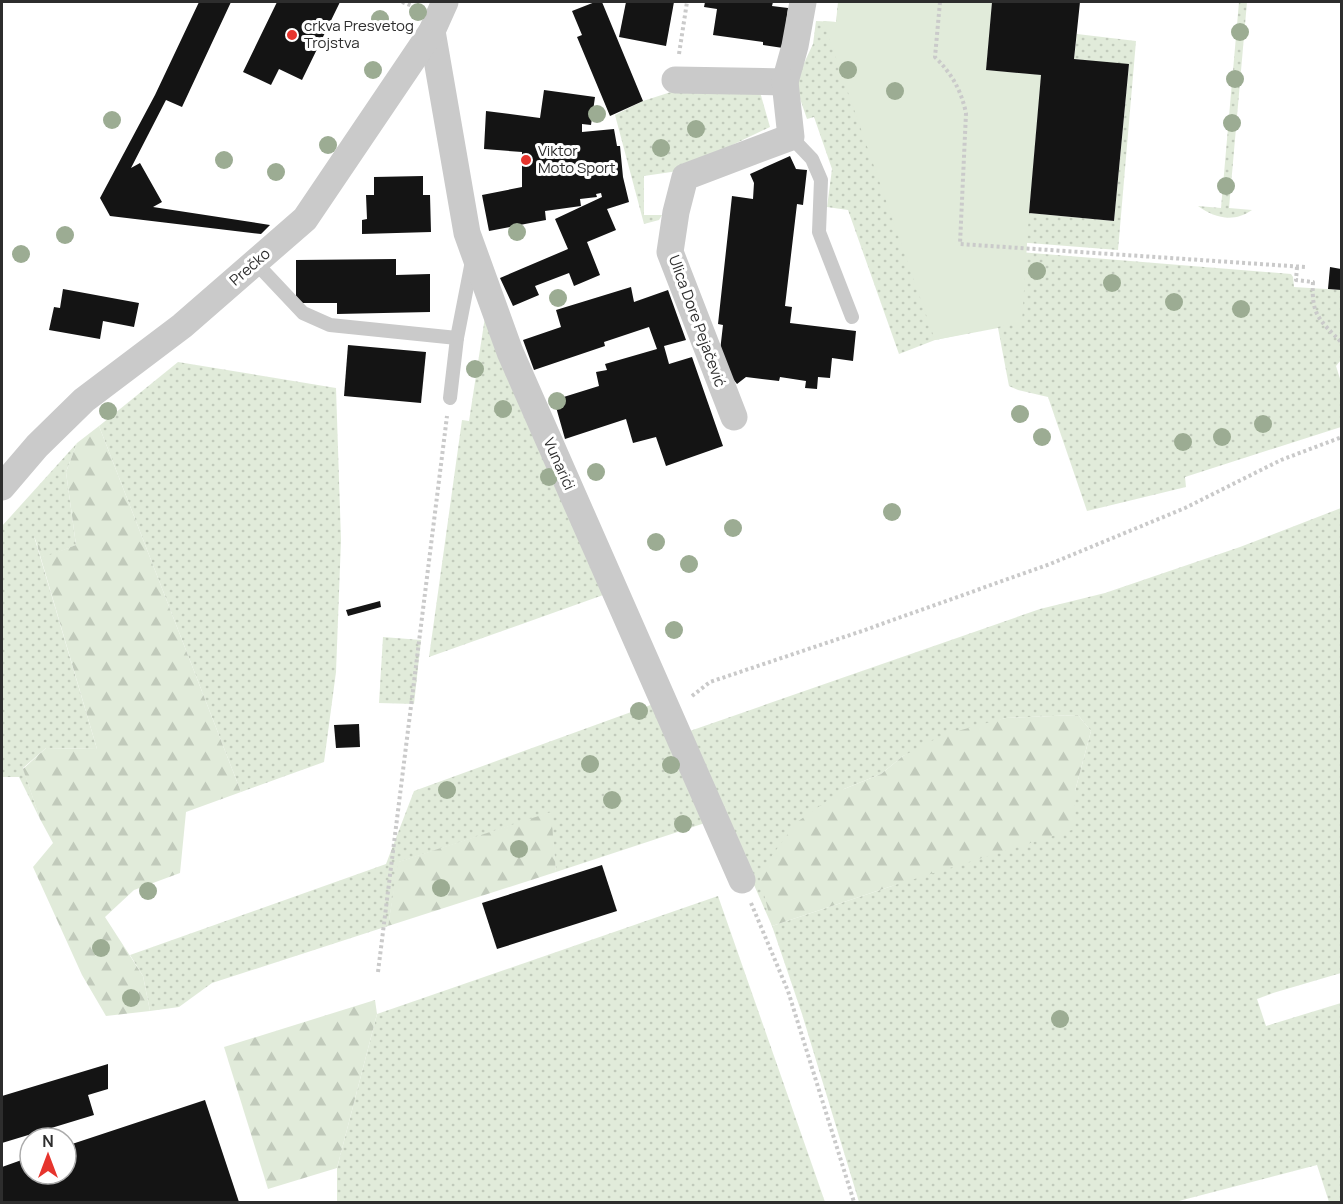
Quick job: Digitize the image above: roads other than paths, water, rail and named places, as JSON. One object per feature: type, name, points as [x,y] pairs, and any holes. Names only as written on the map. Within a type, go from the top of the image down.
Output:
[{"type":"street","name":"Prečko","points":[[2,487],[37,446],[84,400],[182,326],[305,219],[432,32],[445,2]]},
{"type":"street","points":[[791,137],[785,82],[795,46],[803,2]]},
{"type":"street","name":"Vunarići","points":[[432,32],[467,233],[510,352],[742,880]]},
{"type":"street","points":[[675,80],[785,82]]},
{"type":"street","name":"Ulica Dore Pejačević","points":[[734,417],[670,252],[676,212],[685,177],[791,137]]},
{"type":"lane","points":[[791,137],[812,159],[821,180],[819,232],[852,317]]},
{"type":"lane","points":[[450,398],[457,338],[474,251]]},
{"type":"lane","points":[[255,262],[303,313],[330,325],[457,338]]},
{"type":"place","name":"crkva Presvetog Trojstva","points":[[292,35]]},
{"type":"place","name":"Viktor Moto Sport","points":[[526,160]]}]
